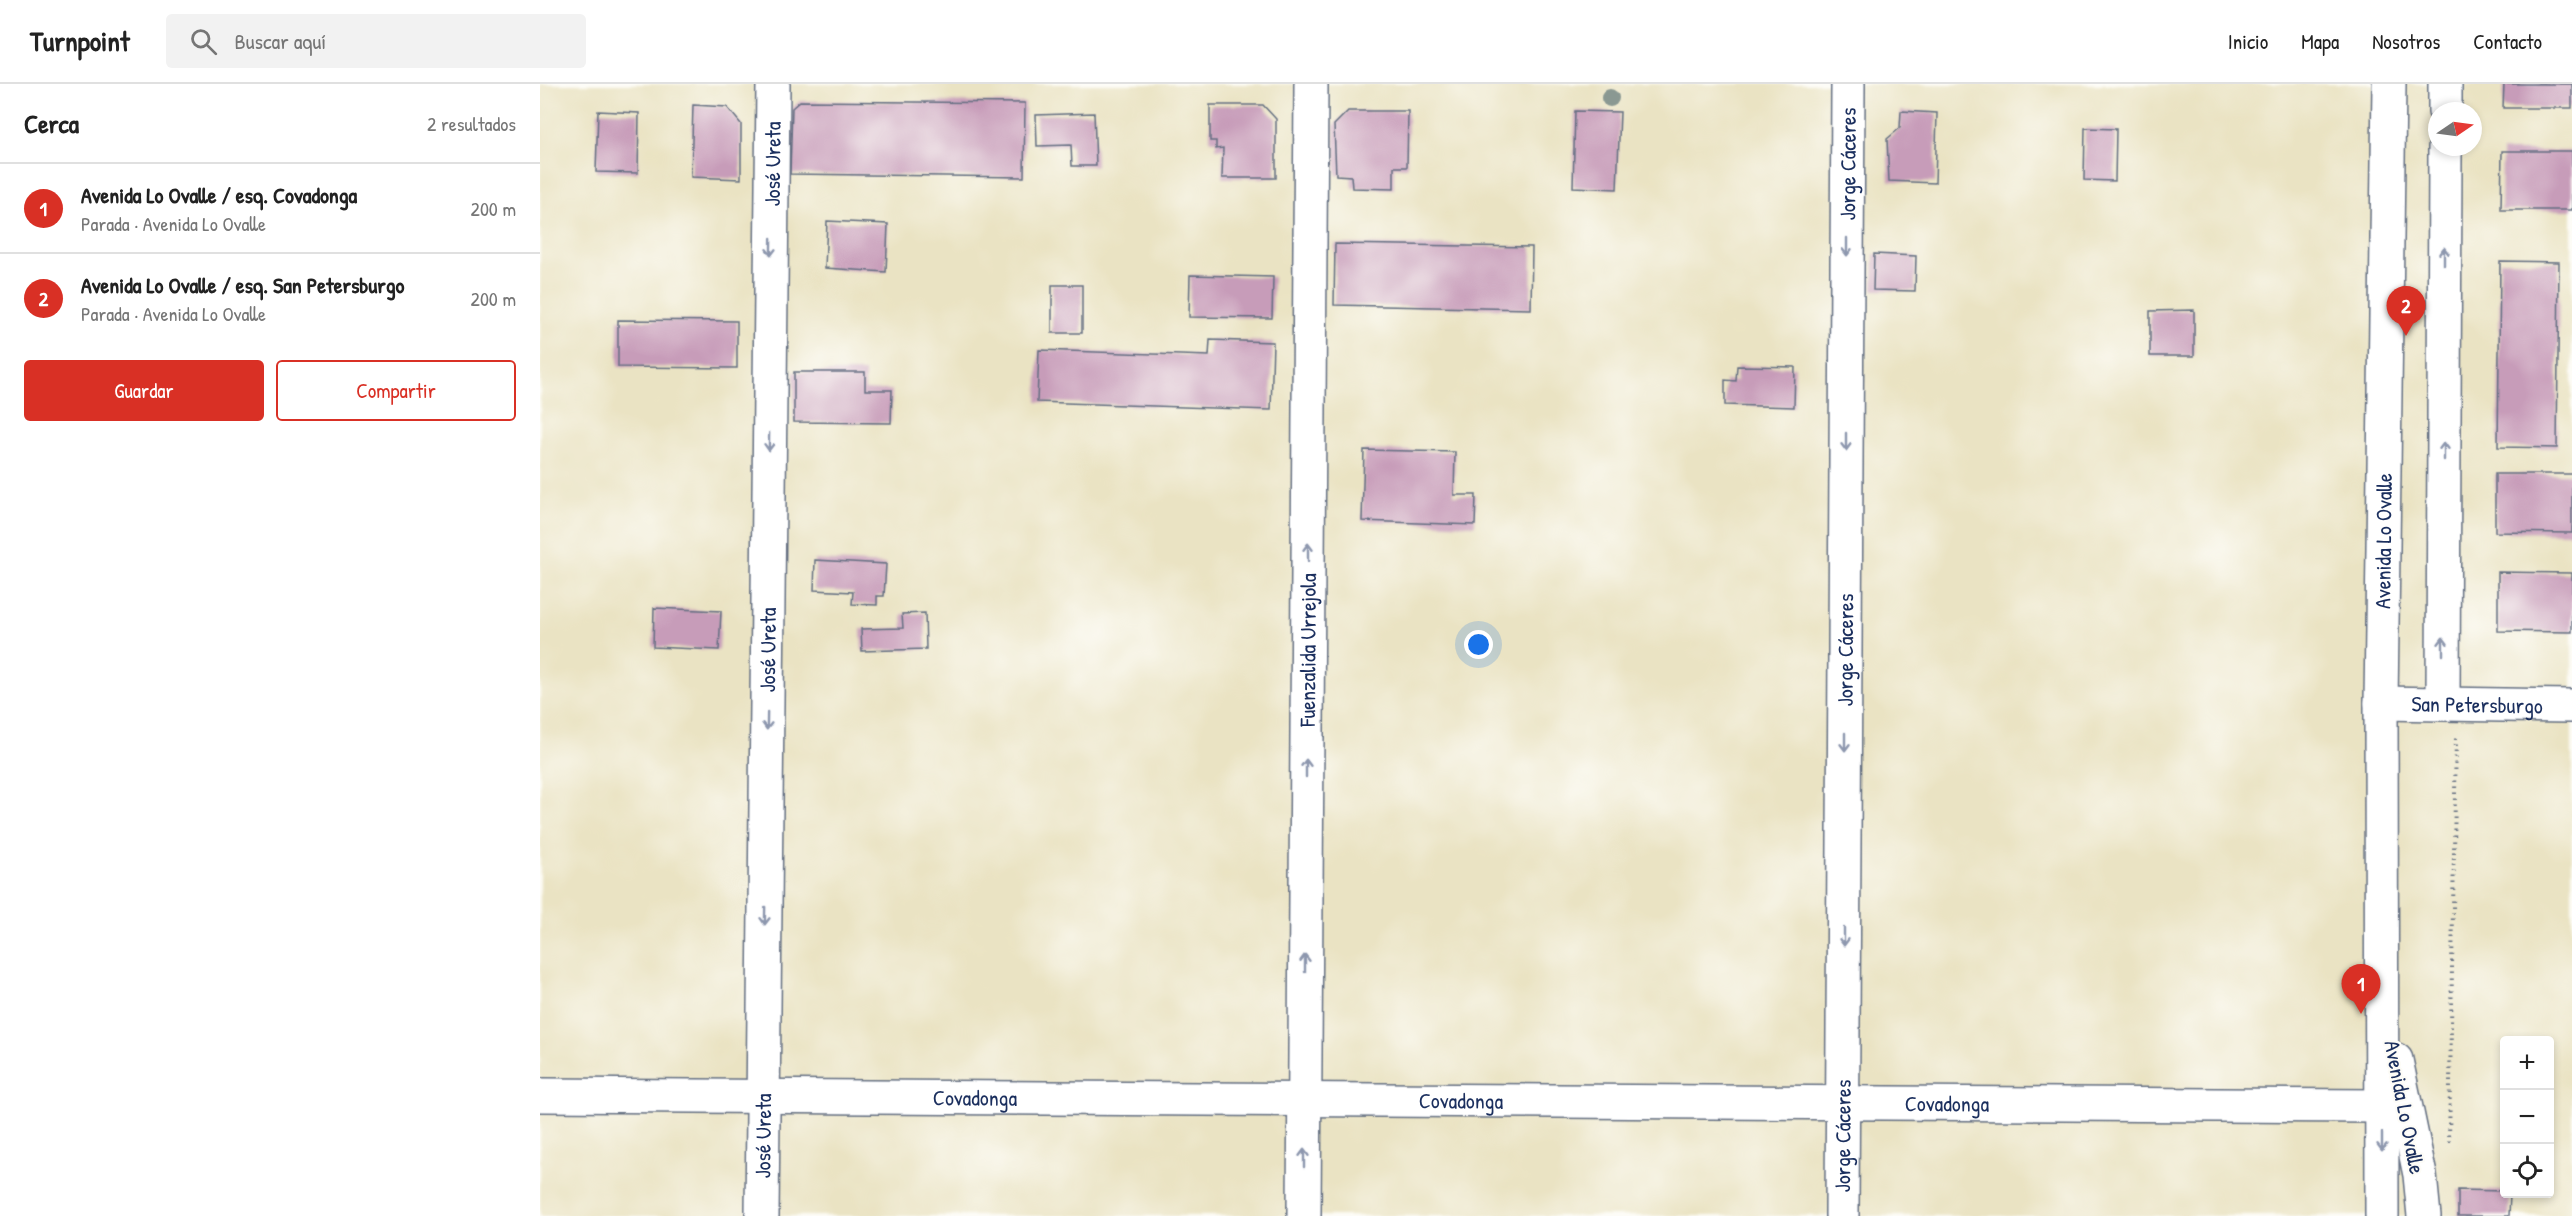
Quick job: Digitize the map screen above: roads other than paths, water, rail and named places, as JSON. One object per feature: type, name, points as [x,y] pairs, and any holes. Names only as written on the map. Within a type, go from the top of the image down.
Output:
[{"type":"street","name":"José Ureta","points":[[762,1216],[773,84]]},
{"type":"street","name":"Fuenzalida Urrejola","points":[[1304,1216],[1311,84]]},
{"type":"street","name":"Jorge Cáceres","points":[[1842,1216],[1848,84]]},
{"type":"street","points":[[2370,84],[2389,84]]},
{"type":"street","name":"Avenida Lo Ovalle","points":[[2382,1216],[2384,999],[2381,704],[2389,84]]},
{"type":"street","points":[[2445,84],[2445,102]]},
{"type":"street","points":[[2443,704],[2445,156]]},
{"type":"street","name":"San Petersburgo","points":[[2381,704],[2572,705]]},
{"type":"street","name":"Avenida Lo Ovalle","points":[[2384,999],[2413,1137],[2424,1216]]},
{"type":"street","name":"Covadonga","points":[[540,1095],[2382,1106]]},
{"type":"place","name":"Avenida Lo Ovalle / esq. San Petersburgo","points":[[2406,336]]},
{"type":"place","name":"Avenida Lo Ovalle / esq. Covadonga","points":[[2361,1014]]}]
